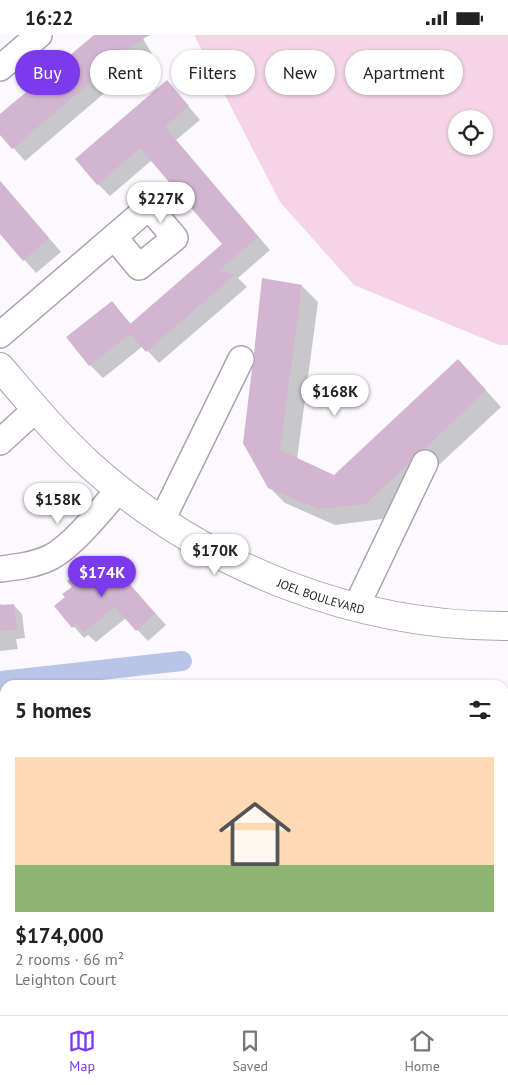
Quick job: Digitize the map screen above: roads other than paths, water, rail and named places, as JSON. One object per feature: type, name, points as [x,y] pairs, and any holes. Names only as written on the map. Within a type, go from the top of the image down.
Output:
[{"type":"main road","name":"JOEL BOULEVARD","points":[[0,367],[36,409],[83,458],[118,489],[162,521],[241,566],[286,585],[356,607],[428,622],[508,626]]},
{"type":"street","points":[[0,68],[39,35]]},
{"type":"street","points":[[0,335],[114,237]]},
{"type":"street","points":[[162,521],[241,359]]},
{"type":"street","points":[[0,442],[36,409]]},
{"type":"street","points":[[356,607],[425,463]]},
{"type":"street","points":[[0,569],[30,565],[51,557],[69,543],[96,516],[118,489]]},
{"type":"waterway","points":[[9,680],[182,661]]}]
